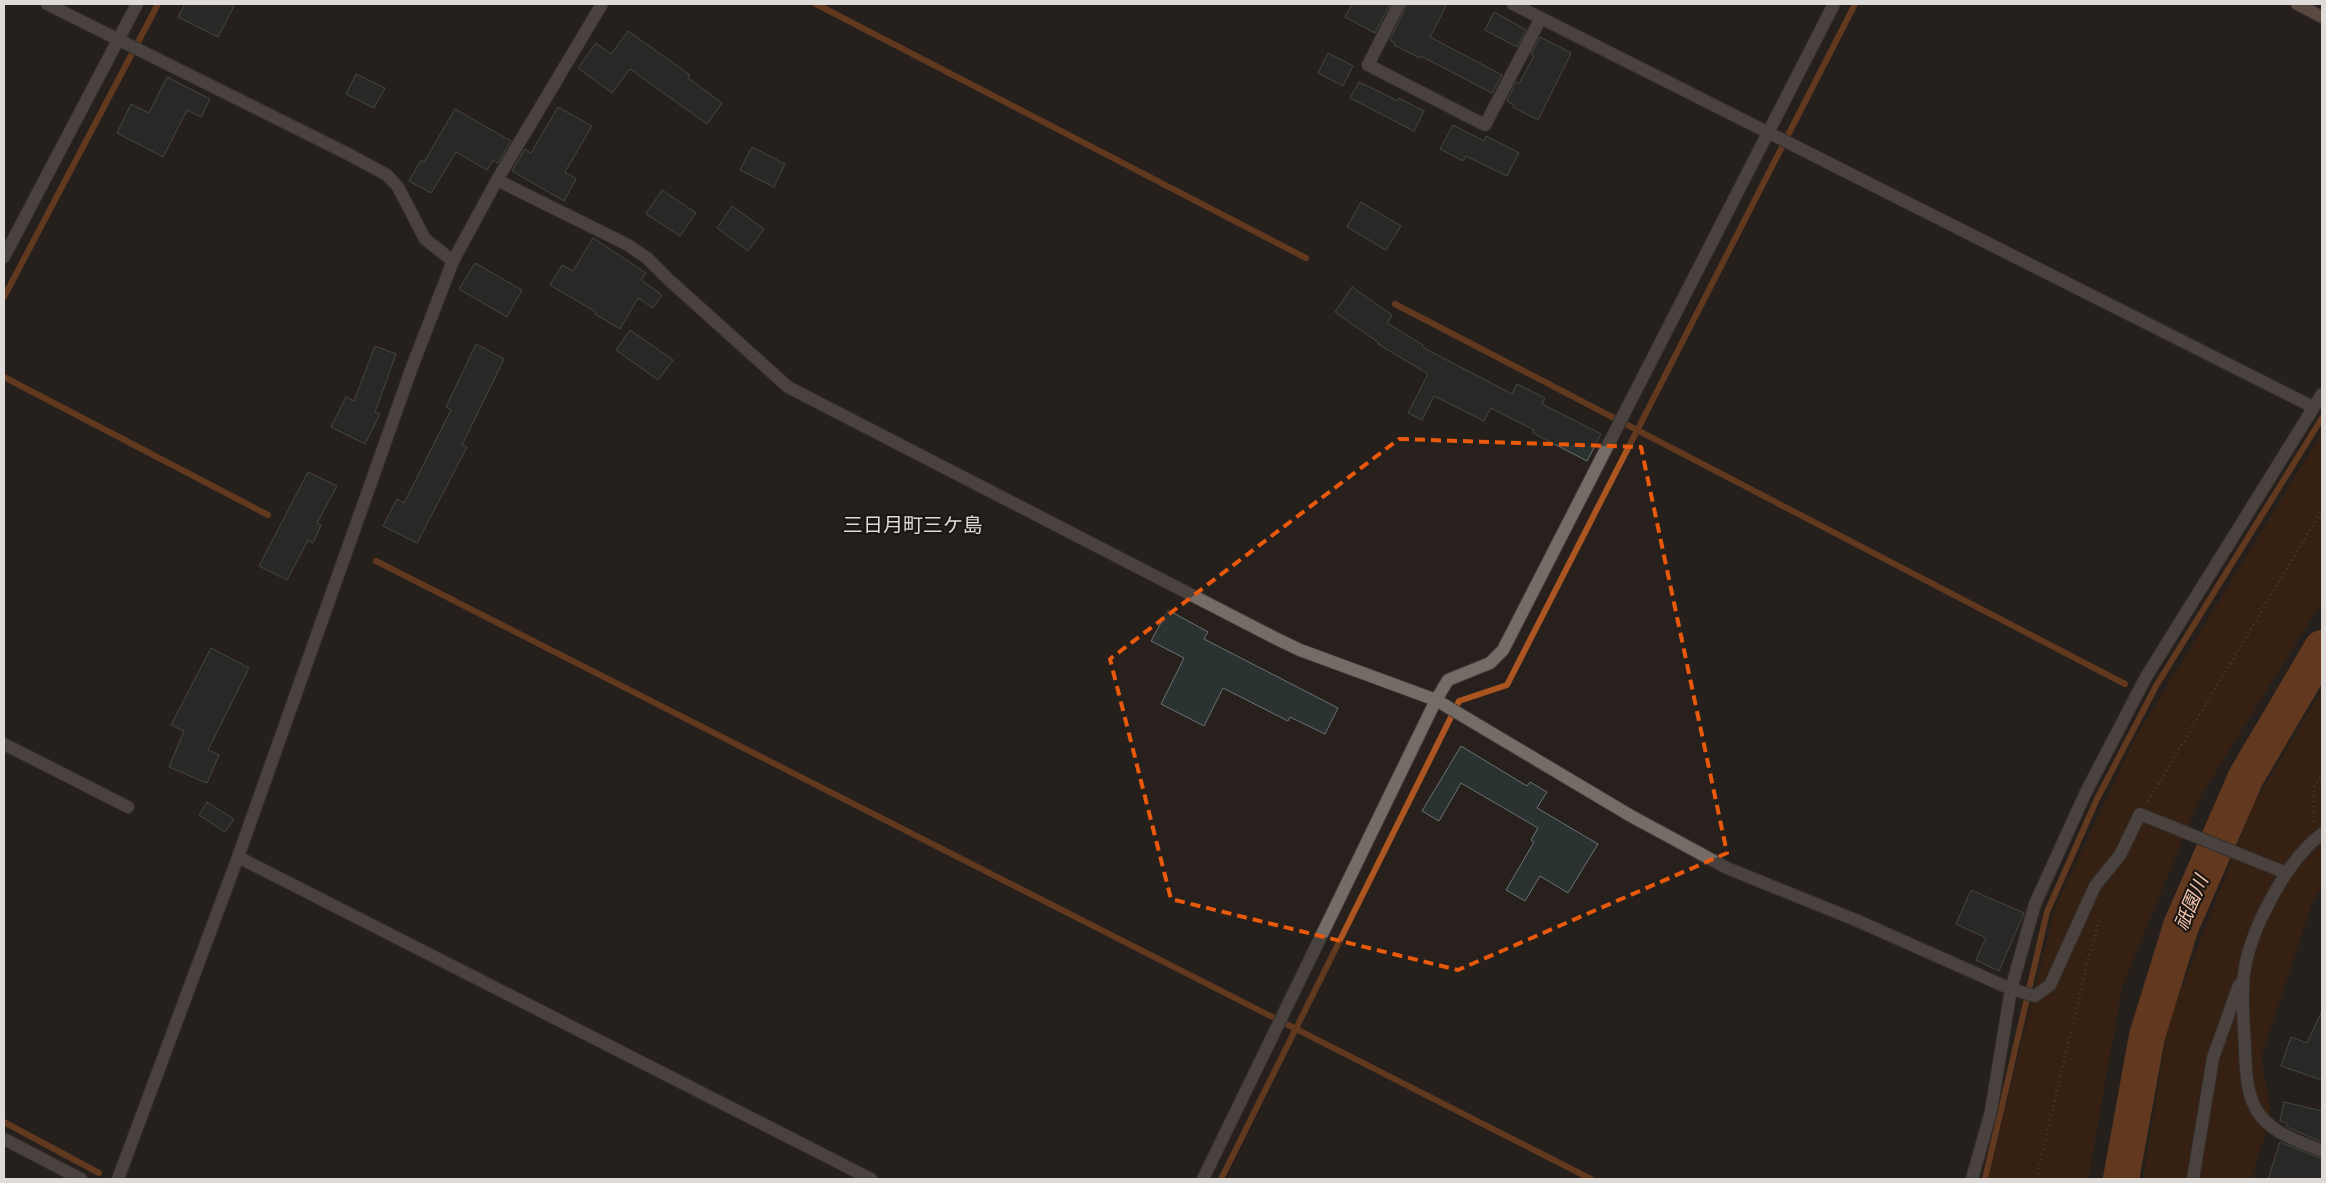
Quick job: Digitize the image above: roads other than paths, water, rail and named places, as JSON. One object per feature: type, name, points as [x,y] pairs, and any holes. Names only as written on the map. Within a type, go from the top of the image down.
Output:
[{"type":"street","points":[[47,4],[348,154],[387,176],[398,187],[425,239],[453,261]]},
{"type":"street","points":[[4,257],[137,4]]},
{"type":"street","points":[[118,1179],[238,857],[412,367],[453,261],[497,180],[602,4]]},
{"type":"street","points":[[1399,4],[1368,64],[1485,125],[1541,18]]},
{"type":"street","points":[[1513,4],[2313,407]]},
{"type":"street","points":[[1203,1179],[1436,700],[1448,680],[1490,663],[1503,650],[1834,4]]},
{"type":"street","points":[[2297,4],[2322,17]]},
{"type":"street","points":[[497,180],[628,244],[646,258],[788,387],[1279,640],[1436,700],[1631,816],[1727,868],[1858,922],[2011,989],[2035,996],[2050,985],[2095,886],[2120,855],[2140,814],[2286,873]]},
{"type":"street","points":[[1972,1179],[1991,1111],[2011,989],[2035,904],[2086,792],[2146,677],[2322,394]]},
{"type":"street","points":[[4,744],[128,807]]},
{"type":"street","points":[[2318,837],[2286,873],[2249,947],[2242,1000],[2248,1086],[2256,1110],[2270,1126],[2322,1151]]},
{"type":"street","points":[[238,857],[871,1179]]},
{"type":"street","points":[[2193,1179],[2212,1058],[2244,974]]},
{"type":"street","points":[[4,1139],[81,1179]]},
{"type":"waterway","points":[[4,297],[158,4]]},
{"type":"waterway","points":[[816,4],[1306,258]]},
{"type":"waterway","points":[[1221,1179],[1459,701],[1507,685],[1855,4]]},
{"type":"waterway","points":[[1395,304],[2125,684]]},
{"type":"waterway","points":[[4,377],[268,515]]},
{"type":"waterway","points":[[1985,1179],[2047,912],[2097,799],[2156,686],[2322,418]]},
{"type":"waterway","points":[[376,561],[1591,1179]]},
{"type":"waterway","name":"祇園川","points":[[2121,1179],[2147,1036],[2181,926],[2246,777],[2322,648]]},
{"type":"waterway","points":[[4,1122],[99,1173]]},
{"type":"district","name":"三日月町三ケ島","points":[[913,526]]}]
